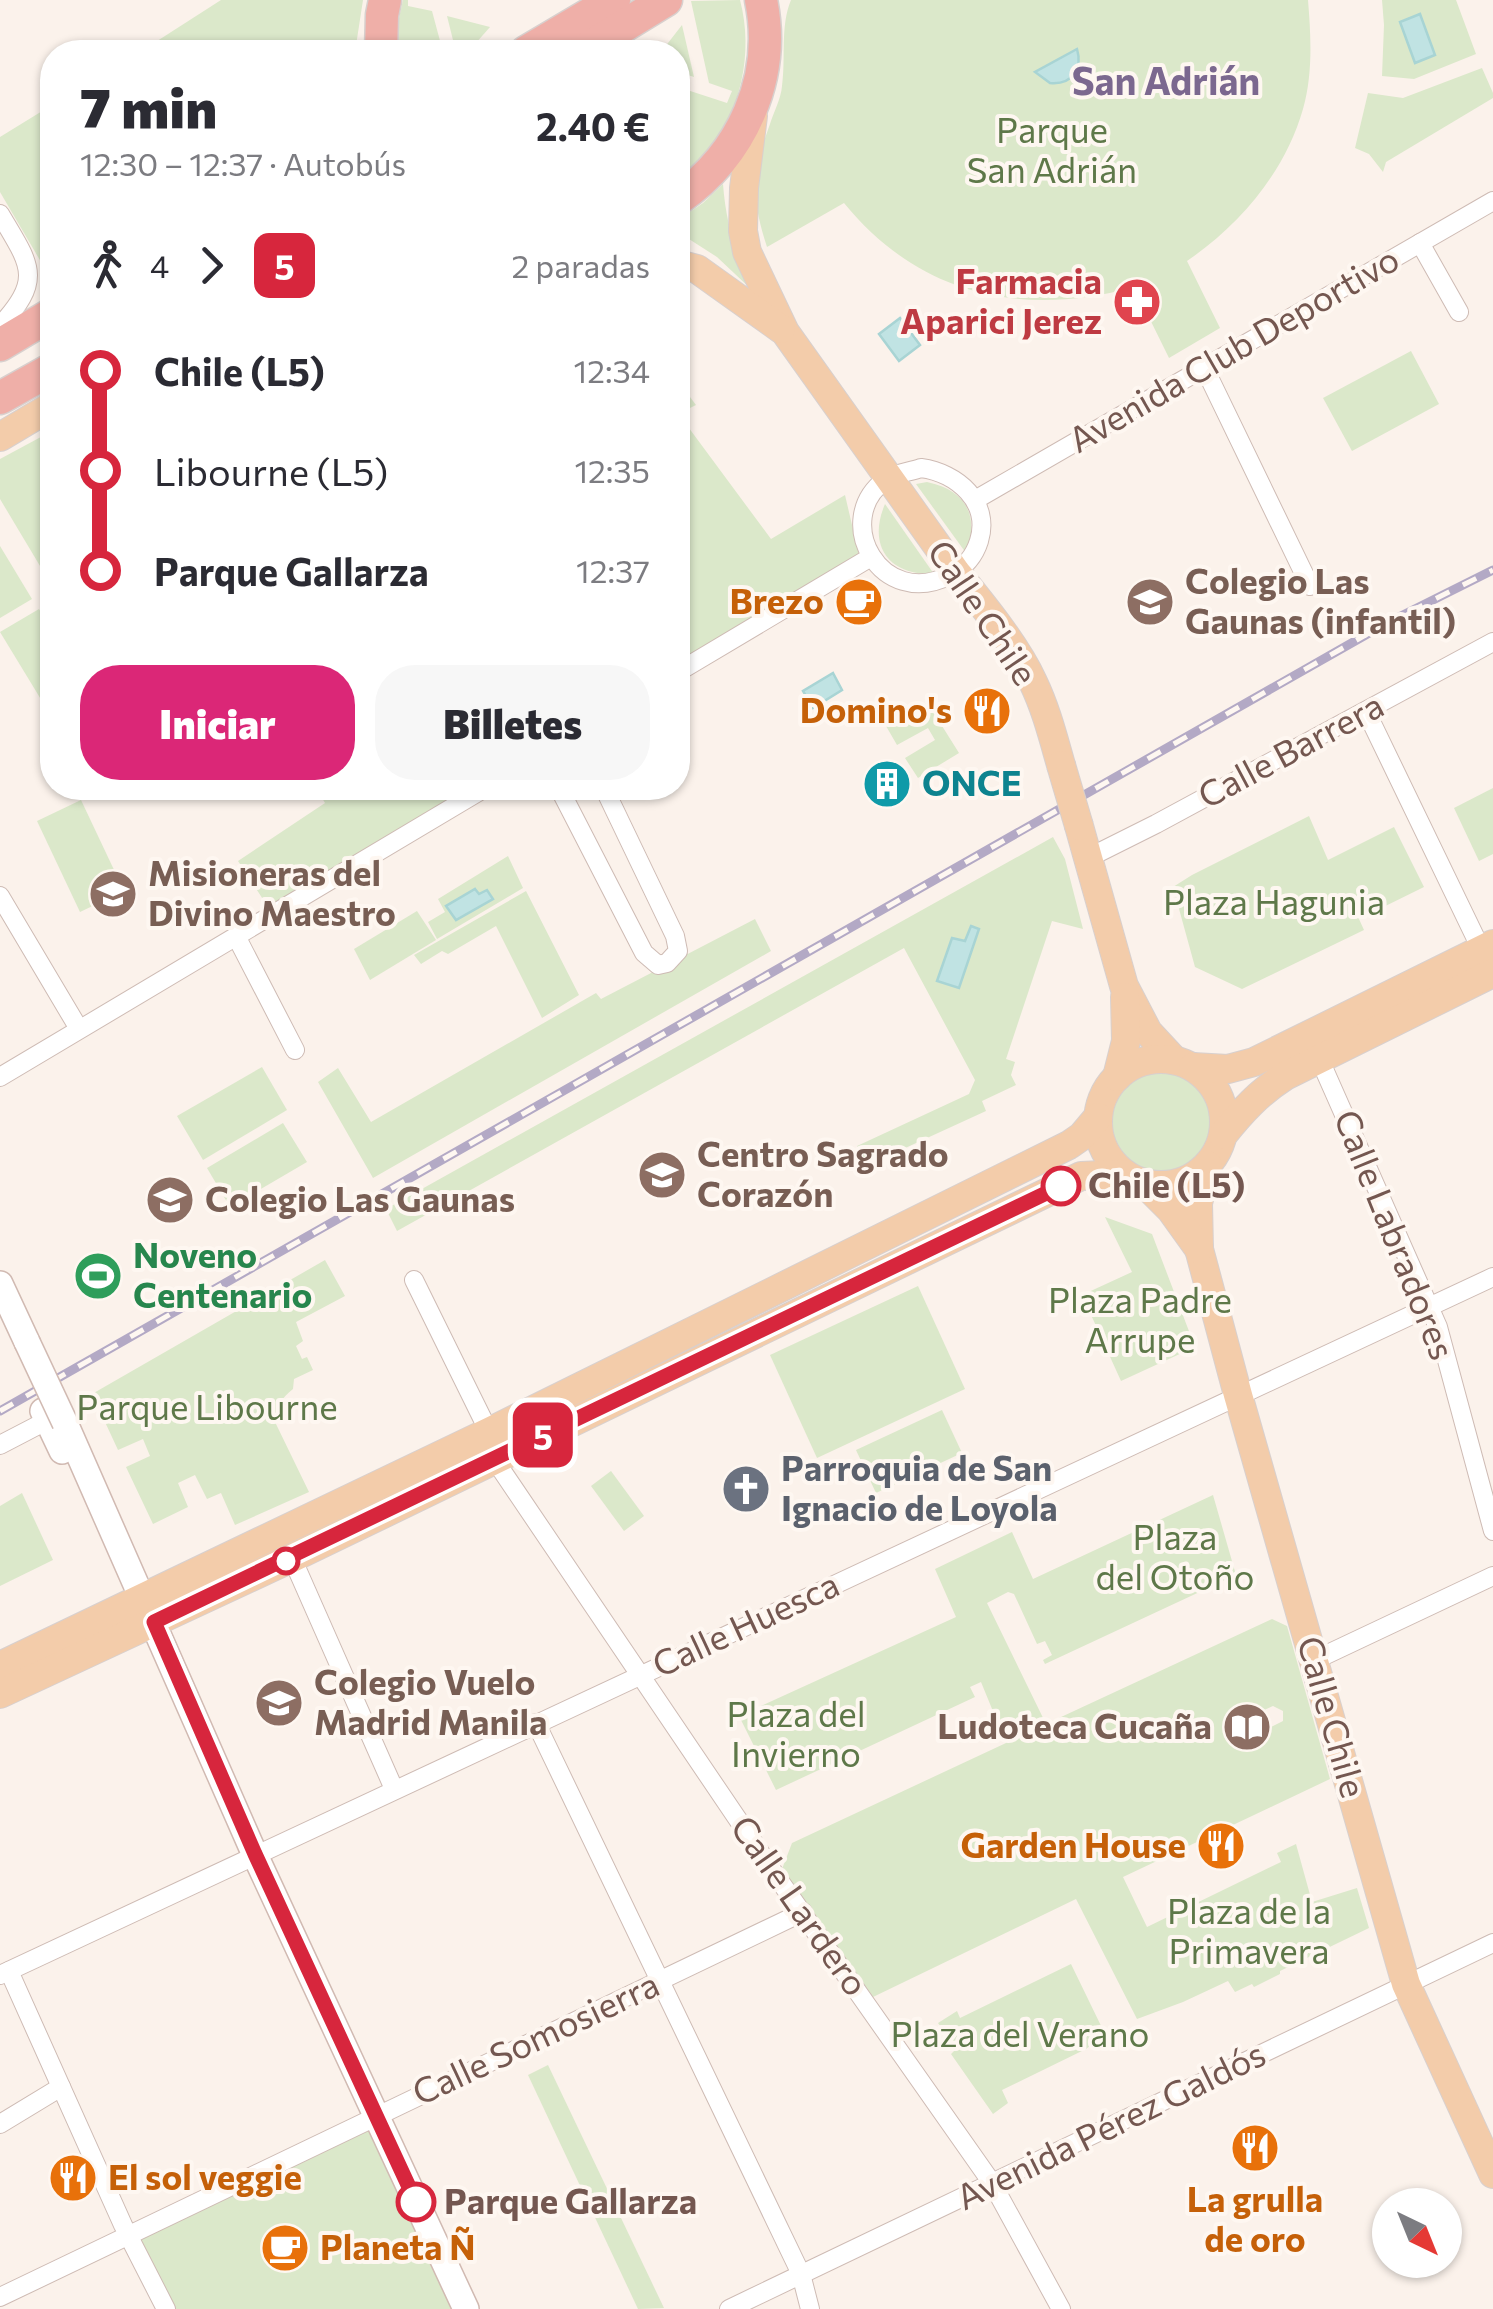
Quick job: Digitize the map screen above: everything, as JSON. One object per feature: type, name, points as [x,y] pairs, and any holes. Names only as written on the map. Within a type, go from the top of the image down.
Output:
[{"type":"highway","points":[[380,40],[385,0]]},
{"type":"highway","points":[[546,40],[614,0]]},
{"type":"highway","points":[[600,40],[666,0]]},
{"type":"highway","points":[[690,189],[714,169],[746,122],[764,52],[763,3]]},
{"type":"highway","points":[[0,345],[40,321]]},
{"type":"highway","points":[[0,364],[40,341]]},
{"type":"highway","points":[[0,398],[40,376]]},
{"type":"highway","points":[[0,418],[40,396]]},
{"type":"main road","name":"Calle Chile","points":[[756,94],[745,168],[742,231],[747,252],[785,332],[1032,680],[1051,729],[1124,986],[1148,1032],[1184,1063]]},
{"type":"main road","name":"Calle Chile","points":[[690,267],[785,332]]},
{"type":"main road","points":[[0,329],[40,307]]},
{"type":"main road","points":[[0,437],[40,413]]},
{"type":"main road","points":[[0,1694],[148,1610],[491,1446],[1081,1176],[1135,1178],[1161,1185],[1182,1182],[1208,1164],[1244,1108],[1269,1086],[1490,963]]},
{"type":"main road","points":[[1135,1178],[1106,1154],[1098,1117],[1104,1094],[1126,1069],[1154,1059],[1228,1069],[1254,1062],[1490,963]]},
{"type":"main road","name":"Calle Chile","points":[[1117,1077],[1126,1041],[1124,986]]},
{"type":"main road","points":[[1184,1063],[1207,1077],[1220,1098],[1224,1135]]},
{"type":"main road","points":[[0,1666],[292,1558],[491,1446],[1069,1145],[1098,1117]]},
{"type":"main road","name":"Calle Chile","points":[[1208,1164],[1198,1203],[1198,1250],[1238,1396],[1406,1984],[1493,2174]]},
{"type":"main road","name":"Calle Chile","points":[[1135,1178],[1172,1210],[1198,1250]]},
{"type":"main road","points":[[0,1284],[20,1346],[52,1418],[148,1610],[255,1854],[466,2309]]},
{"type":"main road","points":[[0,1321],[20,1346]]},
{"type":"street","name":"Avenida Club Deportivo","points":[[975,500],[1493,201]]},
{"type":"street","points":[[0,214],[30,272],[24,296],[0,329]]},
{"type":"street","points":[[1420,243],[1460,312]]},
{"type":"street","points":[[1204,367],[1310,586]]},
{"type":"street","points":[[921,468],[935,470],[953,479],[975,500],[982,532],[969,562],[956,572],[936,582],[901,582],[884,572],[871,557],[862,524],[868,501],[889,477],[921,468]]},
{"type":"street","points":[[690,665],[871,557]]},
{"type":"street","name":"Calle Barrera","points":[[1088,858],[1493,642]]},
{"type":"street","points":[[1366,711],[1490,963]]},
{"type":"street","points":[[0,1077],[464,800]]},
{"type":"street","points":[[565,800],[644,954],[658,965],[667,963],[678,951],[675,936],[610,800]]},
{"type":"street","points":[[0,896],[79,1030]]},
{"type":"street","points":[[236,936],[295,1050]]},
{"type":"street","name":"Calle Labradores","points":[[1320,1058],[1438,1327],[1493,1530]]},
{"type":"street","name":"Calle Huesca","points":[[4,1973],[1493,1277]]},
{"type":"street","name":"Calle Lardero","points":[[414,1280],[491,1446],[640,1674],[992,2183],[1062,2309]]},
{"type":"street","points":[[0,1445],[52,1418]]},
{"type":"street","points":[[292,1558],[394,1789]]},
{"type":"street","points":[[1315,1660],[1493,1576]]},
{"type":"street","points":[[536,1723],[801,2274],[810,2309]]},
{"type":"street","name":"Calle Somosierra","points":[[0,2296],[802,1912]]},
{"type":"street","name":"Avenida Pérez Galdós","points":[[729,2309],[1493,1942]]},
{"type":"street","points":[[4,1973],[166,2309]]},
{"type":"street","points":[[0,2124],[61,2087]]},
{"type":"green space","points":[[221,0],[363,0],[357,40],[159,40]]},
{"type":"green space","points":[[403,0],[408,0],[408,6],[432,11],[440,40],[398,40]]},
{"type":"green space","points":[[740,0],[746,41],[741,81],[728,120],[703,158],[690,170],[690,91],[727,103],[732,91],[709,83],[691,1]]},
{"type":"green space","name":"Parque San Adrián","points":[[791,0],[1308,0],[1310,69],[1306,96],[1285,154],[1242,214],[1187,261],[1220,328],[1169,358],[1134,287],[1052,300],[975,291],[939,278],[905,259],[873,234],[844,203],[767,247],[756,199],[757,172],[781,91]]},
{"type":"green space","points":[[1382,0],[1456,0],[1476,54],[1414,79],[1382,76]]},
{"type":"green space","points":[[447,16],[490,27],[479,40],[453,40]]},
{"type":"green space","points":[[682,25],[685,40],[670,40]]},
{"type":"green space","points":[[1482,68],[1493,98],[1386,162],[1383,172],[1369,154],[1355,148],[1368,93],[1403,98]]},
{"type":"green space","points":[[40,112],[40,260],[0,192],[0,137]]},
{"type":"green space","points":[[723,184],[733,238],[752,290],[717,257],[690,240],[690,212]]},
{"type":"green space","points":[[1411,351],[1439,404],[1352,451],[1323,398]]},
{"type":"green space","points":[[690,429],[771,539],[845,495],[859,555],[690,660]]},
{"type":"green space","points":[[40,437],[40,566],[0,499],[0,459]]},
{"type":"green space","points":[[927,482],[952,491],[966,507],[971,527],[966,553],[916,484]]},
{"type":"green space","points":[[885,504],[934,574],[905,570],[886,556],[879,533]]},
{"type":"green space","points":[[0,546],[32,599],[0,618]]},
{"type":"green space","points":[[39,609],[40,698],[0,632]]},
{"type":"green space","points":[[927,702],[959,753],[918,778],[905,758],[935,740],[928,728],[897,745],[886,726]]},
{"type":"green space","points":[[1493,788],[1493,854],[1479,861],[1454,808]]},
{"type":"green space","points":[[81,800],[124,891],[80,912],[37,821]]},
{"type":"green space","points":[[323,800],[447,800],[268,907],[238,861],[325,803]]},
{"type":"green space","name":"Plaza Hagunia","points":[[1309,816],[1328,860],[1394,827],[1424,887],[1359,919],[1364,930],[1242,989],[1195,967],[1173,887]]},
{"type":"green space","points":[[1053,837],[1065,859],[1083,929],[1052,921],[1006,1059],[1015,1062],[1011,1075],[1016,1085],[982,1101],[986,1111],[866,1166],[857,1146],[969,1094],[975,1080],[904,948],[397,1231],[386,1209]]},
{"type":"green space","points":[[508,856],[523,888],[437,939],[428,922],[445,912],[438,899]]},
{"type":"green space","points":[[526,891],[579,995],[542,1018],[496,926],[448,954],[442,951],[421,964],[414,955]]},
{"type":"green space","points":[[417,911],[436,940],[370,980],[354,949]]},
{"type":"green space","points":[[755,919],[771,951],[373,1178],[318,1082],[338,1068],[371,1122],[596,993],[601,999]]},
{"type":"green space","points":[[262,1067],[287,1110],[203,1160],[177,1116]]},
{"type":"green space","points":[[1160,1068],[1181,1072],[1198,1084],[1210,1101],[1214,1122],[1210,1143],[1198,1160],[1181,1172],[1160,1176],[1139,1172],[1122,1160],[1110,1143],[1106,1122],[1110,1101],[1122,1084],[1139,1072]]},
{"type":"green space","points":[[283,1123],[307,1162],[230,1207],[207,1168]]},
{"type":"green space","name":"Plaza Padre Arrupe","points":[[1105,1217],[1152,1234],[1195,1347],[1121,1381],[1082,1295],[1132,1272]]},
{"type":"green space","name":"Parque Libourne","points":[[325,1260],[345,1296],[296,1322],[303,1341],[296,1346],[313,1370],[294,1379],[293,1389],[276,1413],[276,1424],[309,1492],[235,1525],[221,1493],[207,1499],[195,1475],[178,1483],[188,1507],[153,1524],[126,1467],[150,1456],[143,1439],[118,1450],[92,1394]]},
{"type":"green space","points":[[918,1286],[965,1389],[817,1458],[770,1355]]},
{"type":"green space","points":[[942,1410],[962,1453],[876,1493],[856,1450]]},
{"type":"green space","points":[[611,1471],[644,1516],[624,1531],[591,1486]]},
{"type":"green space","points":[[22,1493],[53,1560],[0,1586],[0,1506]]},
{"type":"green space","points":[[1213,1495],[1236,1575],[1045,1664],[1043,1660],[1052,1655],[1045,1641],[1037,1644],[1014,1594],[1008,1592],[987,1603],[1046,1724],[1272,1619],[1287,1626],[1330,1779],[1123,1877],[1147,1927],[1281,1862],[1277,1853],[1296,1844],[1312,1902],[1357,1888],[1369,1928],[1254,1987],[1252,1984],[1235,1992],[1228,1981],[1137,2019],[1076,1899],[873,1997],[782,1869],[792,1843],[1006,1743],[981,1682],[970,1687],[975,1697],[776,1790],[739,1716],[956,1617],[935,1569],[1012,1532],[1033,1579]],"holes":[[[1273,1706],[1283,1711],[1283,1721],[1263,1731],[1265,1735],[1235,1749],[1227,1738],[1223,1723],[1253,1709],[1255,1714]]]},
{"type":"green space","name":"Plaza del Verano","points":[[1071,1964],[1105,2034],[1086,2049],[1002,2090],[1008,2103],[993,2114],[951,2054],[956,2049],[938,2023],[957,2011],[960,2018]]},
{"type":"green space","points":[[548,2065],[664,2308],[638,2309],[528,2075]]},
{"type":"green space","name":"Parque Gallarza","points":[[376,2115],[466,2309],[166,2309],[129,2236]]},
{"type":"water","points":[[1420,14],[1435,55],[1415,63],[1400,22]]},
{"type":"water","points":[[1077,49],[1077,69],[1070,78],[1050,83],[1035,72]]},
{"type":"water","points":[[900,318],[920,345],[899,361],[879,334]]},
{"type":"water","points":[[833,673],[842,690],[813,708],[803,691]]},
{"type":"water","points":[[475,889],[479,894],[487,890],[493,899],[456,920],[446,906]]},
{"type":"water","points":[[971,926],[979,929],[959,988],[937,981],[952,938],[965,941]]},
{"type":"railway","points":[[0,1411],[1385,624],[1493,570]]},
{"type":"bus line","name":"5","points":[[416,2202],[255,1854],[154,1622],[1061,1186]]},
{"type":"place","name":"Farmacia Aparici Jerez","points":[[1137,302]]},
{"type":"place","name":"Brezo","points":[[859,602]]},
{"type":"place","name":"Colegio Las Gaunas (infantil)","points":[[1150,602]]},
{"type":"place","name":"Domino's","points":[[987,711]]},
{"type":"place","name":"ONCE","points":[[887,784]]},
{"type":"place","name":"Misioneras del Divino Maestro","points":[[113,894]]},
{"type":"place","name":"Centro Sagrado Corazón","points":[[662,1175]]},
{"type":"place","name":"Chile (L5)","points":[[1061,1186]]},
{"type":"place","name":"Colegio Las Gaunas","points":[[170,1200]]},
{"type":"place","name":"Noveno Centenario","points":[[98,1276]]},
{"type":"place","name":"Parroquia de San Ignacio de Loyola","points":[[746,1489]]},
{"type":"place","name":"Colegio Vuelo Madrid Manila","points":[[279,1703]]},
{"type":"place","name":"Ludoteca Cucaña","points":[[1247,1727]]},
{"type":"place","name":"Garden House","points":[[1221,1846]]},
{"type":"place","name":"La grulla de oro","points":[[1255,2148]]},
{"type":"place","name":"El sol veggie","points":[[73,2178]]},
{"type":"place","name":"Parque Gallarza","points":[[416,2202]]},
{"type":"place","name":"Planeta Ñ","points":[[285,2248]]},
{"type":"district","name":"San Adrián","points":[[1166,82]]},
{"type":"park label","name":"Plaza del Otoño","points":[[1175,1558]]},
{"type":"park label","name":"Plaza del Invierno","points":[[796,1735]]},
{"type":"park label","name":"Plaza de la Primavera","points":[[1249,1932]]}]
